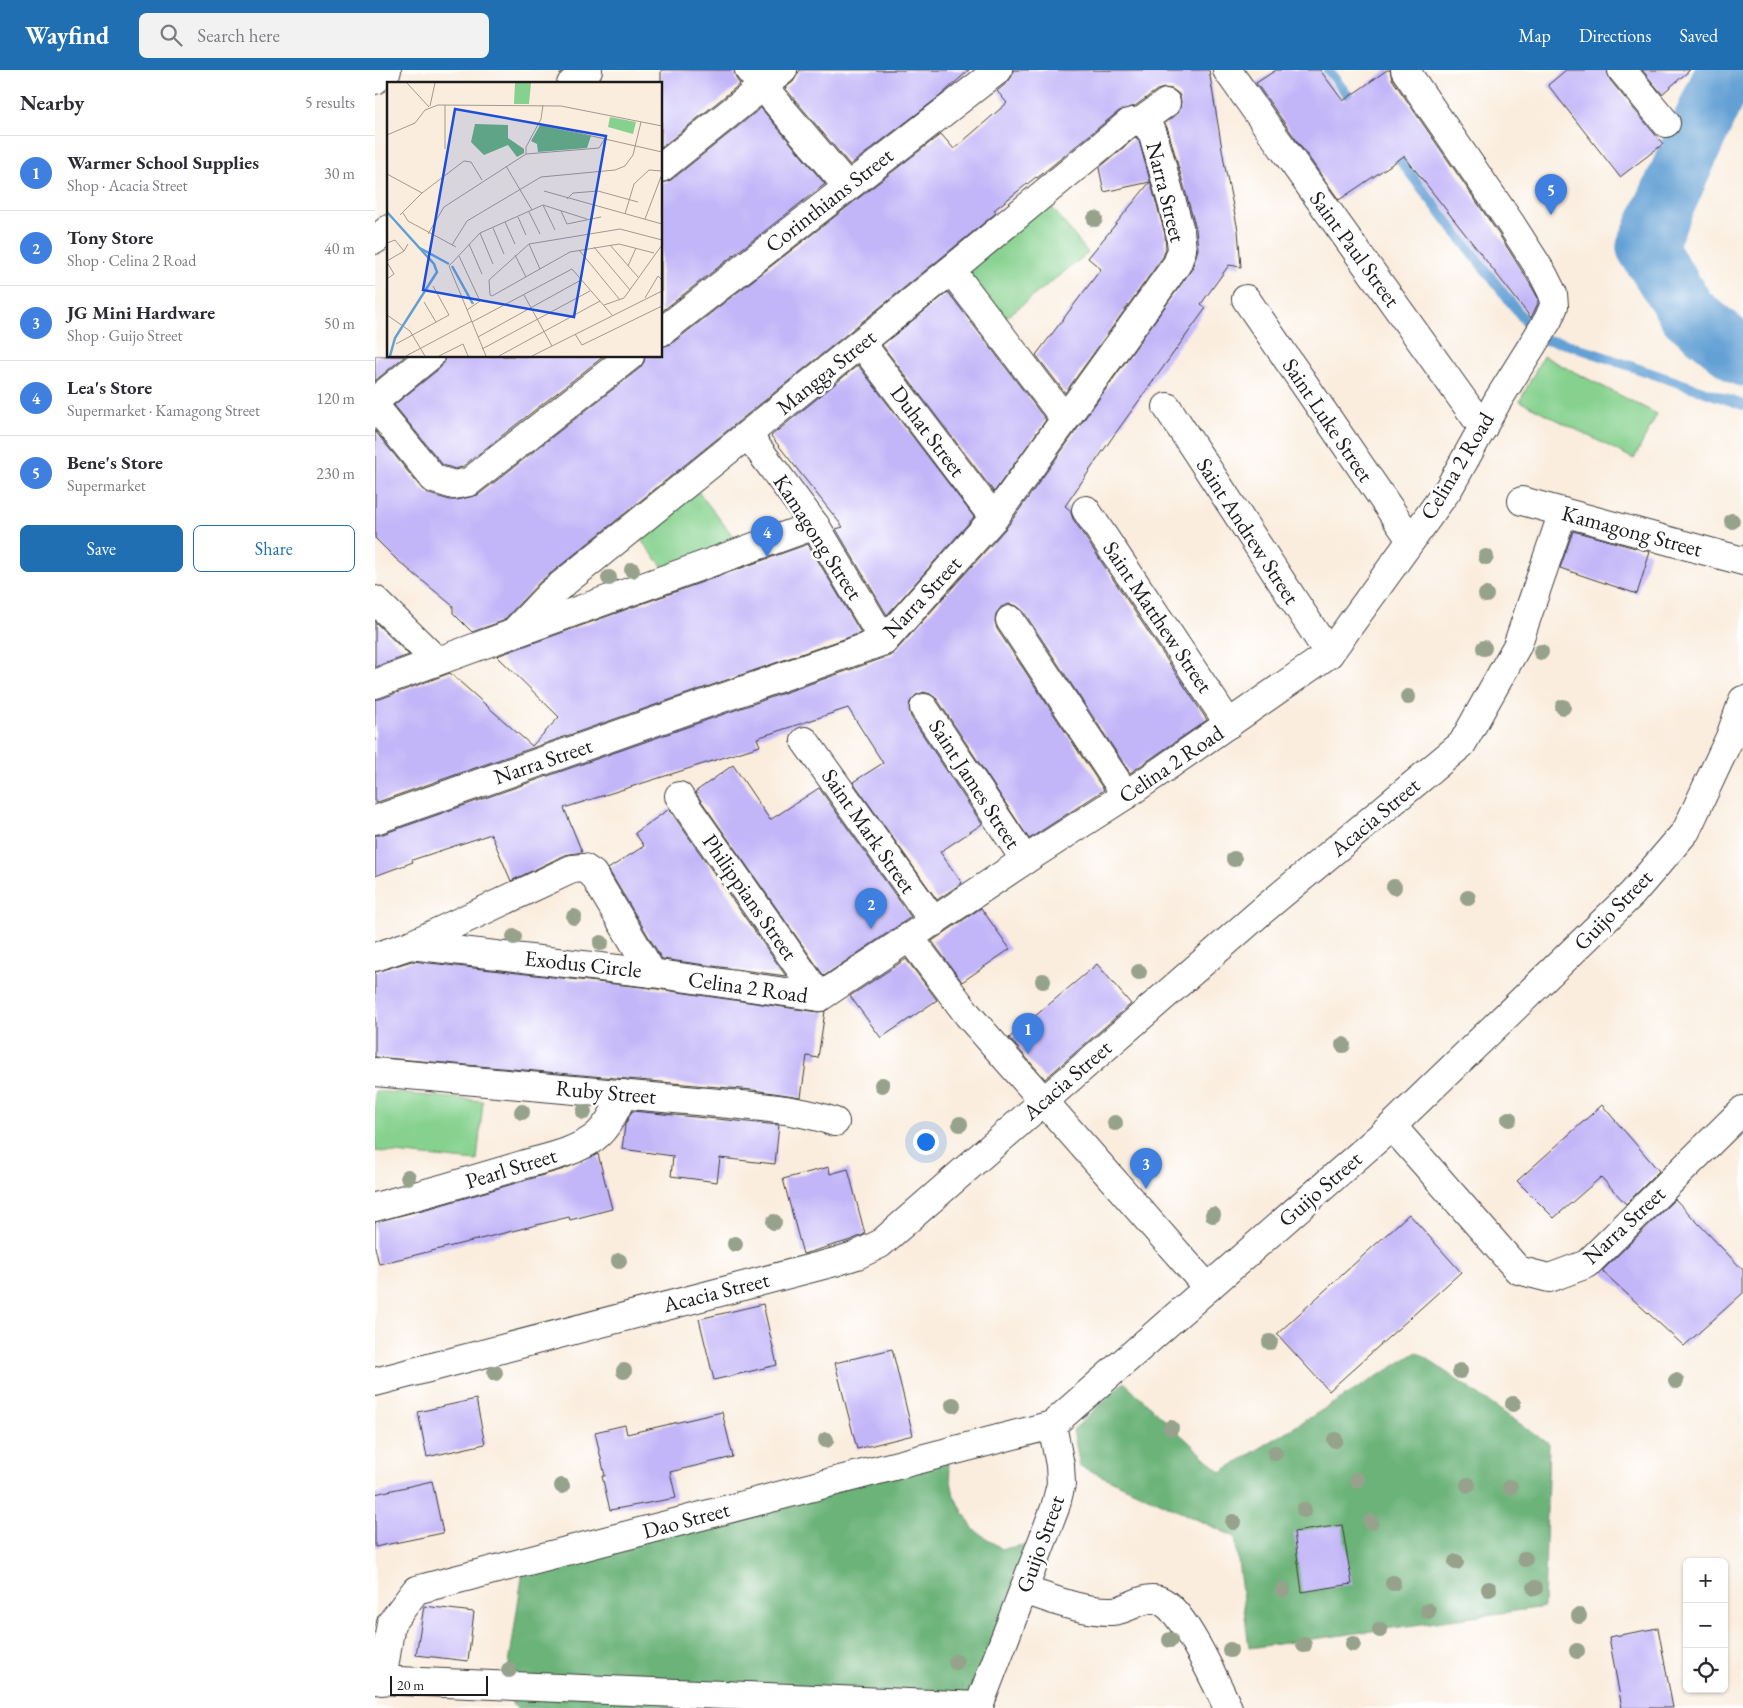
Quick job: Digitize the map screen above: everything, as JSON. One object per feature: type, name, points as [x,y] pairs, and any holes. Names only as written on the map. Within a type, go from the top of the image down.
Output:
[{"type":"street","points":[[375,80],[387,70]]},
{"type":"street","points":[[574,82],[589,70]]},
{"type":"street","name":"Corinthians Street","points":[[663,330],[998,70]]},
{"type":"street","name":"Saint Paul Street","points":[[1227,70],[1483,428]]},
{"type":"street","name":"Celina 2 Road","points":[[651,973],[820,997],[1126,795],[1329,654],[1449,488],[1498,400],[1548,320],[1554,306],[1553,294],[1511,224],[1405,70]]},
{"type":"street","points":[[1621,70],[1667,123]]},
{"type":"street","points":[[663,166],[765,75],[847,186]]},
{"type":"street","name":"Mangga Street","points":[[513,634],[551,594],[861,344],[1129,123],[1136,120],[1142,122],[1167,103]]},
{"type":"street","name":"Narra Street","points":[[375,820],[884,641],[994,518],[1177,264],[1182,250],[1180,231],[1153,134],[1142,122]]},
{"type":"street","points":[[375,240],[387,231]]},
{"type":"street","points":[[951,270],[1065,419]]},
{"type":"street","name":"Saint Luke Street","points":[[1245,299],[1411,540]]},
{"type":"street","name":"Duhat Street","points":[[861,344],[994,518]]},
{"type":"street","points":[[375,401],[428,358]]},
{"type":"street","points":[[375,406],[434,479],[453,485],[469,482],[627,358]]},
{"type":"street","name":"Saint Andrew Street","points":[[1167,407],[1329,654]]},
{"type":"street","name":"Kamagong Street","points":[[748,435],[815,525],[884,641]]},
{"type":"street","name":"Kamagong Street","points":[[1521,501],[1743,560]]},
{"type":"street","name":"Saint Matthew Street","points":[[1086,510],[1229,724]]},
{"type":"street","name":"Acacia Street","points":[[375,1382],[857,1255],[880,1244],[1263,910],[1462,744],[1517,646],[1563,512]]},
{"type":"street","name":"Mangga Street","points":[[375,684],[815,525]]},
{"type":"street","points":[[375,600],[437,662]]},
{"type":"street","points":[[1010,620],[1126,795]]},
{"type":"street","name":"Guijo Street","points":[[979,1707],[1055,1508],[1061,1484],[1060,1465],[1053,1425],[1392,1126],[1631,894],[1686,831],[1730,737],[1743,700]]},
{"type":"street","name":"Saint James Street","points":[[925,708],[1025,860]]},
{"type":"street","name":"Saint Mark Street","points":[[805,741],[934,922]]},
{"type":"street","name":"Philippians Street","points":[[679,796],[820,997]]},
{"type":"street","name":"Exodus Circle","points":[[375,957],[410,945],[572,869],[584,868],[593,874],[651,973]]},
{"type":"street","points":[[909,937],[968,1015],[1208,1288]]},
{"type":"street","name":"Exodus Circle","points":[[410,945],[651,973]]},
{"type":"street","name":"Ruby Street","points":[[375,1072],[796,1110],[835,1122]]},
{"type":"street","name":"Pearl Street","points":[[375,1207],[453,1186],[575,1149],[594,1137],[608,1123],[616,1111],[623,1094]]},
{"type":"street","name":"Narra Street","points":[[1392,1126],[1518,1270],[1549,1278],[1587,1264],[1743,1110]]},
{"type":"street","name":"Dao Street","points":[[379,1681],[391,1623],[416,1590],[1053,1425]]},
{"type":"street","points":[[1024,1590],[1092,1611],[1115,1611],[1144,1600],[1162,1601],[1176,1612],[1204,1659],[1228,1708]]},
{"type":"street","points":[[379,1681],[979,1707]]},
{"type":"green space","points":[[1047,201],[1088,253],[999,323],[957,271]]},
{"type":"green space","points":[[1543,356],[1657,414],[1634,459],[1520,401]]},
{"type":"green space","points":[[693,485],[741,546],[668,573],[634,532]]},
{"type":"green space","points":[[375,1091],[483,1101],[477,1161],[375,1151]]},
{"type":"green space","points":[[1417,1352],[1549,1444],[1544,1607],[1249,1648],[1235,1537],[1080,1466],[1073,1430],[1124,1382],[1221,1472]]},
{"type":"green space","points":[[947,1461],[954,1496],[973,1529],[1002,1549],[1029,1544],[970,1699],[507,1678],[523,1570]]},
{"type":"green space","points":[[511,1692],[677,1701],[676,1708],[517,1708],[512,1704]]},
{"type":"building","points":[[661,70],[734,70],[740,84],[663,146],[663,82],[661,82]]},
{"type":"building","points":[[800,70],[969,70],[940,96],[850,165],[785,88],[793,82]]},
{"type":"building","points":[[1013,70],[1209,70],[1225,167],[1238,230],[1241,267],[1229,265],[1201,304],[1206,308],[1065,506],[1070,510],[1073,519],[1207,720],[1130,773],[1023,611],[1017,606],[1009,604],[1001,607],[996,614],[997,629],[1104,790],[1029,839],[937,699],[924,692],[916,695],[910,702],[911,717],[982,824],[940,852],[962,883],[937,900],[853,782],[883,763],[848,708],[757,738],[760,746],[564,808],[582,852],[565,855],[511,881],[491,834],[412,860],[413,862],[375,876],[375,835],[380,835],[892,655],[1007,527],[1192,269],[1198,249],[1196,229],[1165,123],[1175,116],[1180,109],[1181,101],[1179,94],[1172,89],[1164,88],[1157,90],[1135,106],[1119,111],[1037,178],[994,210],[996,213],[540,582],[503,621],[472,632],[453,613],[453,606],[396,559],[375,538],[375,431],[422,489],[429,494],[450,500],[478,495],[640,368],[645,358],[663,358],[663,346],[671,344],[941,134],[954,149],[1007,103],[997,91],[1012,76]]},
{"type":"building","points":[[1276,70],[1320,70],[1343,101],[1387,70],[1390,70],[1392,79],[1498,233],[1529,282],[1538,298],[1538,303],[1531,318],[1404,156],[1339,200],[1256,83]]},
{"type":"building","points":[[1566,70],[1607,70],[1610,80],[1663,144],[1620,177],[1548,85]]},
{"type":"building","points":[[1642,70],[1690,70],[1662,94]]},
{"type":"building","points":[[761,108],[825,184],[663,310],[663,182],[671,180]]},
{"type":"building","points":[[1136,137],[1139,141],[1165,234],[1166,248],[1163,257],[1065,393],[1036,355],[1101,269],[1088,258],[1150,182],[1104,192],[1099,168]]},
{"type":"building","points":[[948,292],[1046,420],[994,492],[882,345]]},
{"type":"building","points":[[375,356],[403,358],[375,381]]},
{"type":"building","points":[[445,358],[601,358],[462,467],[455,469],[443,465],[394,405],[440,368]]},
{"type":"building","points":[[858,365],[974,517],[887,615],[836,529],[843,527],[771,436]]},
{"type":"building","points":[[1573,531],[1650,552],[1637,594],[1560,568]]},
{"type":"building","points":[[808,544],[861,633],[375,803],[375,699],[380,699],[450,673],[532,746],[559,717],[497,656]]},
{"type":"building","points":[[375,622],[409,655],[375,667]]},
{"type":"building","points":[[733,765],[770,820],[819,788],[911,917],[824,976],[695,792]]},
{"type":"building","points":[[669,809],[786,976],[662,959],[608,869],[644,846],[635,833]]},
{"type":"building","points":[[981,908],[1010,949],[962,982],[932,941]]},
{"type":"building","points":[[906,959],[937,1000],[881,1038],[850,996]]},
{"type":"building","points":[[412,961],[650,988],[818,1012],[825,1011],[818,1058],[807,1056],[801,1097],[753,1090],[375,1057],[375,972]]},
{"type":"building","points":[[1097,964],[1131,1004],[1045,1079],[1009,1038]]},
{"type":"building","points":[[1602,1105],[1659,1171],[1626,1204],[1601,1177],[1554,1218],[1517,1181]]},
{"type":"building","points":[[632,1111],[779,1125],[775,1164],[720,1158],[717,1182],[671,1176],[673,1156],[622,1149],[625,1125]]},
{"type":"building","points":[[598,1154],[612,1209],[570,1220],[569,1217],[379,1264],[375,1247],[375,1222],[564,1169]]},
{"type":"building","points":[[829,1167],[830,1174],[848,1169],[865,1234],[803,1254],[783,1179]]},
{"type":"building","points":[[1675,1199],[1743,1270],[1743,1293],[1684,1346],[1602,1271]]},
{"type":"building","points":[[1409,1214],[1461,1272],[1329,1391],[1277,1334]]},
{"type":"building","points":[[763,1304],[777,1365],[714,1380],[699,1319]]},
{"type":"building","points":[[892,1349],[913,1435],[857,1449],[835,1363]]},
{"type":"building","points":[[476,1399],[485,1444],[427,1457],[418,1412]]},
{"type":"building","points":[[722,1412],[733,1457],[670,1472],[676,1498],[610,1510],[602,1476],[605,1476],[595,1432],[625,1425],[627,1434]]},
{"type":"building","points":[[432,1481],[443,1533],[375,1547],[375,1494]]},
{"type":"building","points":[[1342,1525],[1352,1584],[1302,1592],[1294,1532]]},
{"type":"building","points":[[424,1606],[474,1612],[468,1661],[416,1655]]},
{"type":"building","points":[[1658,1628],[1673,1708],[1622,1708],[1609,1637]]},
{"type":"waterway","points":[[1328,70],[1357,107]]},
{"type":"waterway","points":[[1726,70],[1646,247],[1688,313],[1743,357]]},
{"type":"waterway","points":[[1391,149],[1540,340],[1561,342],[1743,405]]},
{"type":"place","name":"Bene's Store","points":[[1551,215]]},
{"type":"place","name":"Lea's Store","points":[[767,557]]},
{"type":"place","name":"Tony Store","points":[[871,929]]},
{"type":"place","name":"Warmer School Supplies","points":[[1028,1054]]},
{"type":"place","name":"JG Mini Hardware","points":[[1146,1189]]}]
